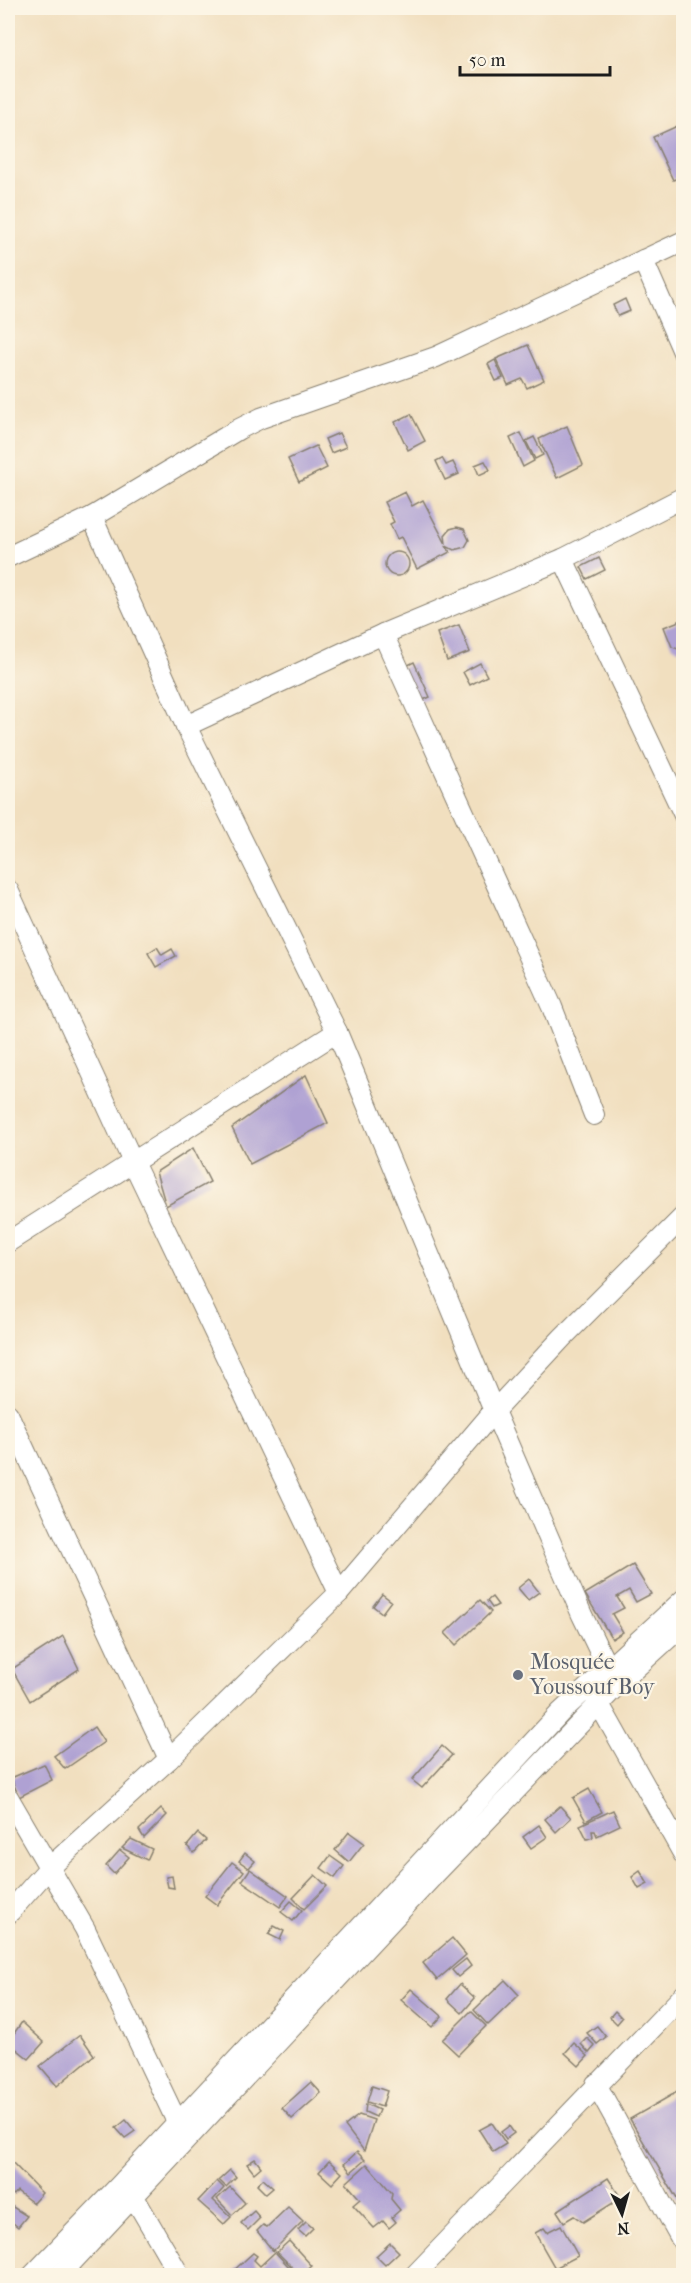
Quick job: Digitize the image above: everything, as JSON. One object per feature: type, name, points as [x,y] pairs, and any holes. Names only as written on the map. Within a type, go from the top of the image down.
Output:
[{"type":"street","points":[[8,557],[92,517],[254,422],[436,357],[684,241]]},
{"type":"street","points":[[644,260],[684,354]]},
{"type":"street","points":[[186,726],[383,634],[563,558],[684,497]]},
{"type":"street","points":[[92,517],[186,726],[337,1032],[494,1411],[608,1669]]},
{"type":"street","points":[[563,558],[684,815]]},
{"type":"street","points":[[383,634],[552,1007],[594,1115]]},
{"type":"street","points":[[8,890],[132,1160],[339,1593]]},
{"type":"street","points":[[8,1242],[132,1160],[337,1032]]},
{"type":"street","points":[[8,1914],[48,1869],[169,1759],[339,1593],[494,1411],[562,1338],[684,1216]]},
{"type":"street","points":[[8,1414],[169,1759]]},
{"type":"street","points":[[32,2276],[561,1712],[684,1599]]},
{"type":"street","points":[[59,2276],[427,1882],[600,1704],[684,1624]]},
{"type":"street","points":[[590,1686],[684,1855]]},
{"type":"street","points":[[8,1797],[85,1929],[177,2122]]},
{"type":"street","points":[[414,2276],[684,1995]]},
{"type":"street","points":[[596,2085],[684,2244]]},
{"type":"street","points":[[134,2197],[180,2276]]},
{"type":"building","points":[[684,123],[684,180],[679,182],[678,178],[673,180],[653,137]]},
{"type":"building","points":[[625,299],[630,311],[618,316],[613,305]]},
{"type":"building","points":[[528,345],[544,380],[527,388],[522,379],[508,385],[496,359]]},
{"type":"building","points":[[495,360],[503,378],[496,381],[488,364]]},
{"type":"building","points":[[411,414],[425,441],[408,450],[395,422]]},
{"type":"building","points":[[567,426],[583,465],[557,478],[539,439]]},
{"type":"building","points":[[339,433],[346,447],[331,453],[325,439]]},
{"type":"building","points":[[521,433],[534,461],[523,467],[510,438]]},
{"type":"building","points":[[534,437],[543,455],[535,459],[526,441]]},
{"type":"building","points":[[316,446],[327,468],[299,482],[288,459]]},
{"type":"building","points":[[442,458],[446,465],[453,462],[459,474],[445,480],[436,461]]},
{"type":"building","points":[[485,461],[490,470],[479,475],[475,465]]},
{"type":"building","points":[[405,492],[412,506],[423,500],[446,544],[445,535],[450,529],[457,527],[464,529],[469,540],[465,547],[454,550],[446,546],[450,552],[417,569],[401,537],[397,539],[390,524],[394,522],[384,502]]},
{"type":"building","points":[[397,552],[406,555],[409,564],[406,573],[397,576],[388,573],[385,564],[388,555]]},
{"type":"building","points":[[599,558],[605,570],[587,579],[581,567]]},
{"type":"building","points":[[684,619],[684,651],[672,647],[664,627]]},
{"type":"building","points":[[459,625],[470,652],[447,661],[437,633]]},
{"type":"building","points":[[414,662],[430,697],[416,703],[400,669]]},
{"type":"building","points":[[480,663],[487,676],[470,685],[463,672]]},
{"type":"building","points":[[157,947],[162,955],[172,949],[176,956],[156,967],[148,953]]},
{"type":"building","points":[[306,1075],[328,1123],[250,1164],[232,1128]]},
{"type":"building","points":[[193,1148],[210,1182],[166,1206],[156,1172]]},
{"type":"building","points":[[633,1565],[651,1594],[636,1602],[629,1590],[617,1597],[624,1608],[612,1614],[623,1632],[612,1639],[585,1594]]},
{"type":"building","points":[[529,1579],[539,1592],[528,1600],[518,1588]]},
{"type":"building","points":[[382,1594],[391,1601],[382,1613],[373,1606]]},
{"type":"building","points":[[492,1597],[498,1605],[492,1608],[487,1601]]},
{"type":"building","points":[[480,1600],[491,1612],[456,1645],[445,1633]]},
{"type":"building","points":[[63,1636],[79,1669],[30,1701],[12,1669]]},
{"type":"building","points":[[94,1727],[104,1742],[65,1769],[54,1756]]},
{"type":"building","points":[[442,1746],[452,1755],[422,1788],[412,1780]]},
{"type":"building","points":[[44,1764],[52,1780],[19,1797],[11,1778]]},
{"type":"building","points":[[589,1789],[602,1812],[586,1821],[573,1798]]},
{"type":"building","points":[[560,1806],[571,1818],[556,1832],[545,1819]]},
{"type":"building","points":[[161,1809],[167,1815],[144,1838],[139,1830]]},
{"type":"building","points":[[613,1810],[620,1825],[597,1836],[595,1831],[592,1831],[593,1837],[587,1839],[580,1825]]},
{"type":"building","points":[[539,1825],[547,1837],[531,1848],[523,1837]]},
{"type":"building","points":[[349,1832],[364,1843],[349,1862],[335,1850]]},
{"type":"building","points":[[198,1833],[206,1840],[194,1853],[187,1846]]},
{"type":"building","points":[[131,1839],[152,1849],[147,1860],[122,1848]]},
{"type":"building","points":[[120,1850],[129,1857],[114,1874],[106,1866]]},
{"type":"building","points":[[245,1853],[255,1861],[249,1868],[239,1861]]},
{"type":"building","points":[[330,1856],[344,1866],[335,1878],[321,1868]]},
{"type":"building","points":[[232,1862],[244,1871],[217,1905],[205,1896]]},
{"type":"building","points":[[250,1869],[288,1896],[280,1907],[242,1881]]},
{"type":"building","points":[[640,1871],[648,1884],[639,1889],[632,1877]]},
{"type":"building","points":[[315,1875],[327,1886],[304,1909],[293,1898]]},
{"type":"building","points":[[172,1876],[174,1888],[168,1887],[166,1877]]},
{"type":"building","points":[[291,1901],[302,1910],[293,1921],[281,1912]]},
{"type":"building","points":[[274,1926],[284,1931],[280,1940],[268,1934]]},
{"type":"building","points":[[452,1938],[466,1955],[437,1980],[423,1963]]},
{"type":"building","points":[[466,1959],[471,1966],[458,1977],[452,1970]]},
{"type":"building","points":[[505,1980],[519,1995],[488,2025],[474,2010]]},
{"type":"building","points":[[460,1984],[475,1998],[462,2013],[447,1999]]},
{"type":"building","points":[[411,1989],[442,2016],[432,2027],[401,2000]]},
{"type":"building","points":[[471,2011],[486,2026],[458,2055],[442,2040]]},
{"type":"building","points":[[615,2011],[622,2018],[617,2024],[610,2017]]},
{"type":"building","points":[[22,2022],[44,2042],[29,2059],[8,2042]]},
{"type":"building","points":[[597,2026],[606,2037],[597,2044],[587,2033]]},
{"type":"building","points":[[80,2035],[94,2055],[57,2086],[40,2066]]},
{"type":"building","points":[[587,2038],[595,2046],[589,2053],[581,2044]]},
{"type":"building","points":[[574,2043],[588,2056],[579,2066],[565,2053]]},
{"type":"building","points":[[311,2082],[321,2093],[292,2119],[282,2108]]},
{"type":"building","points":[[372,2086],[387,2091],[382,2107],[367,2102]]},
{"type":"building","points":[[677,2092],[684,2102],[684,2211],[630,2119]]},
{"type":"building","points":[[366,2104],[379,2110],[376,2117],[365,2112]]},
{"type":"building","points":[[359,2115],[374,2120],[364,2151],[345,2126]]},
{"type":"building","points":[[126,2120],[135,2131],[125,2138],[116,2128]]},
{"type":"building","points":[[492,2123],[506,2144],[493,2152],[479,2130]]},
{"type":"building","points":[[509,2126],[514,2133],[506,2139],[501,2132]]},
{"type":"building","points":[[357,2152],[365,2160],[351,2172],[344,2164]]},
{"type":"building","points":[[8,2158],[42,2193],[33,2203],[17,2191],[14,2195],[8,2190]]},
{"type":"building","points":[[255,2159],[261,2167],[254,2173],[247,2164]]},
{"type":"building","points":[[329,2161],[342,2173],[332,2184],[319,2172]]},
{"type":"building","points":[[367,2164],[392,2193],[391,2199],[400,2210],[392,2217],[396,2222],[389,2228],[383,2221],[374,2228],[353,2205],[360,2199],[346,2183]]},
{"type":"building","points":[[230,2170],[236,2177],[226,2187],[219,2180]]},
{"type":"building","points":[[608,2178],[621,2198],[583,2222],[574,2216],[564,2222],[557,2211]]},
{"type":"building","points":[[263,2179],[273,2188],[266,2194],[257,2185]]},
{"type":"building","points":[[217,2181],[224,2188],[213,2200],[231,2217],[224,2224],[198,2201]]},
{"type":"building","points":[[230,2187],[245,2203],[232,2215],[217,2199]]},
{"type":"building","points":[[8,2204],[27,2216],[18,2227],[8,2219]]},
{"type":"building","points":[[288,2207],[303,2221],[273,2251],[257,2231],[263,2225],[267,2227]]},
{"type":"building","points":[[254,2211],[260,2218],[248,2230],[241,2223]]},
{"type":"building","points":[[306,2222],[313,2228],[305,2236],[298,2230]]},
{"type":"building","points":[[561,2225],[578,2256],[555,2268],[535,2233],[544,2228],[547,2232]]},
{"type":"building","points":[[289,2241],[312,2266],[301,2276],[277,2252]]},
{"type":"building","points":[[390,2243],[399,2252],[385,2265],[376,2256]]},
{"type":"building","points":[[275,2252],[290,2268],[282,2276],[236,2276],[232,2272],[253,2253],[257,2256],[254,2260],[260,2266]]},
{"type":"place","name":"Mosquée Youssouf Boy","points":[[518,1675]]}]
